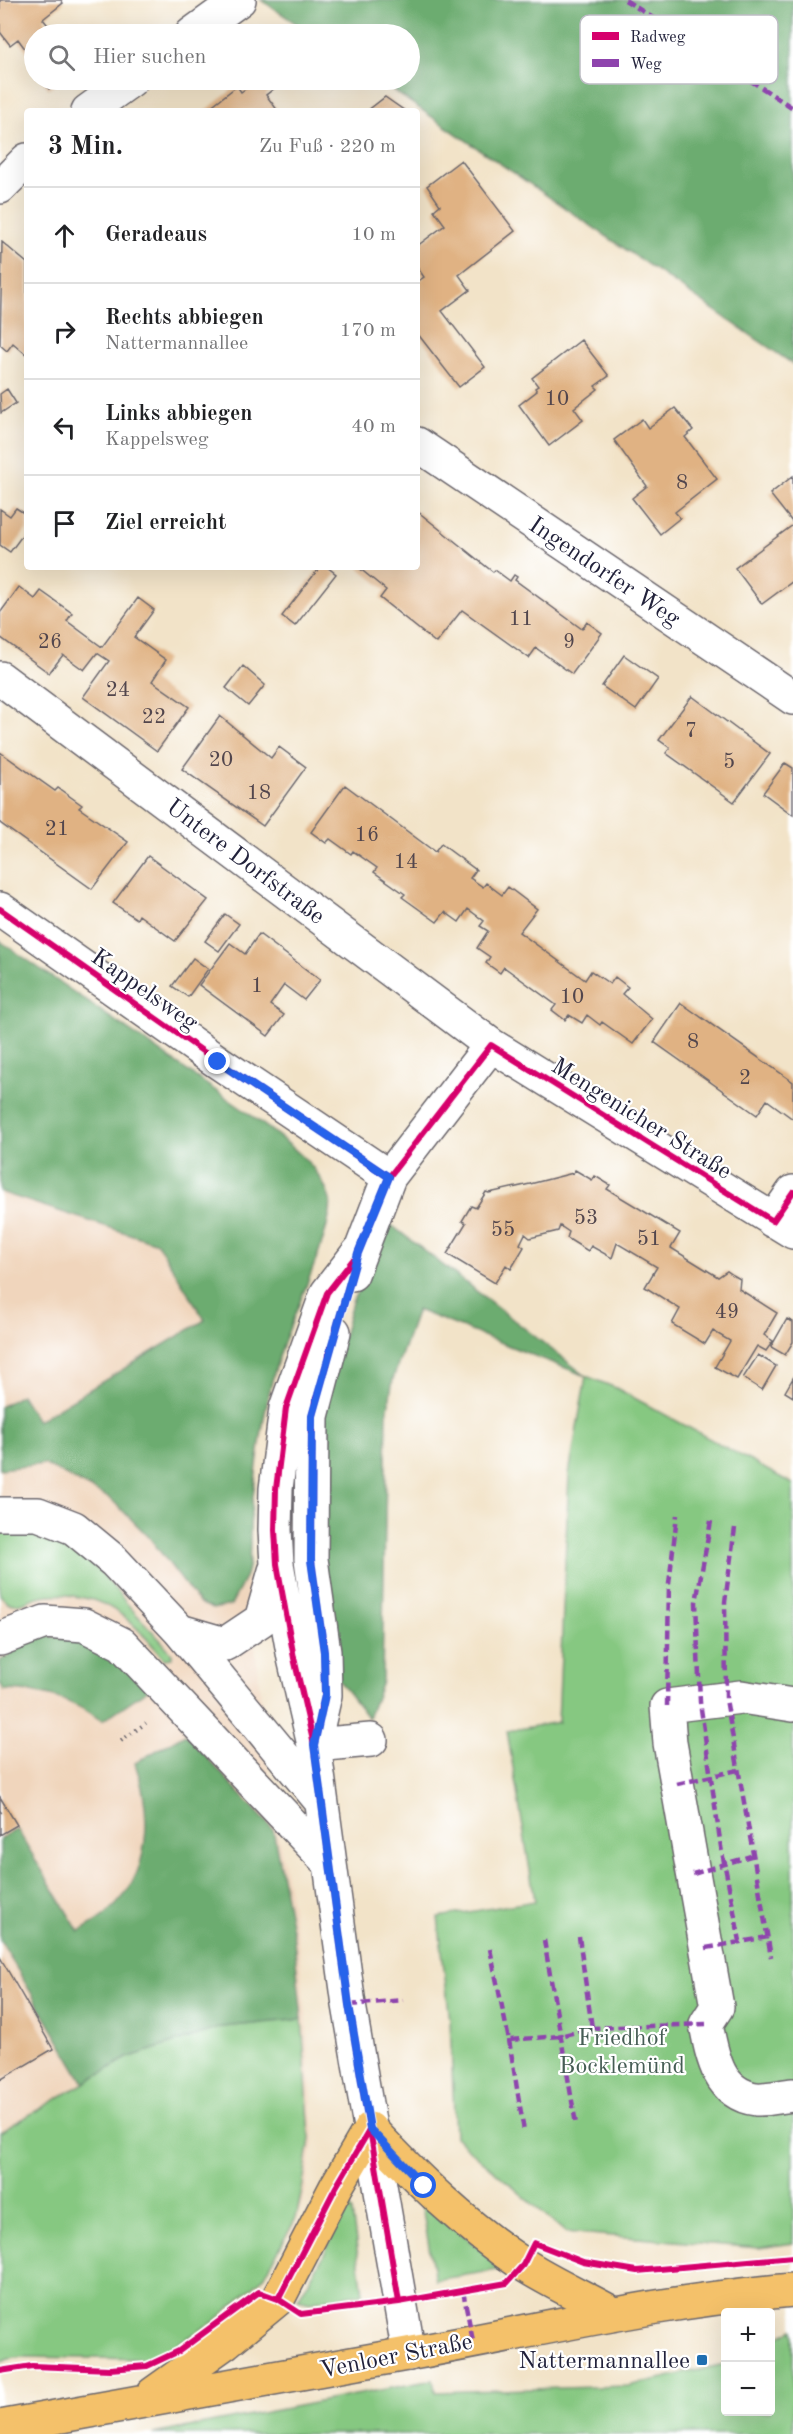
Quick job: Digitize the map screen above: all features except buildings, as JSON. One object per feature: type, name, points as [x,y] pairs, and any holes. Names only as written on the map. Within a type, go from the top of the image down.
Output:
[{"type":"main road","points":[[144,2400],[226,2342],[278,2299],[336,2187],[370,2129],[424,2186],[494,2244],[523,2265],[615,2313]]},
{"type":"main road","name":"Venloer Straße","points":[[0,2427],[409,2354],[615,2313],[746,2294],[793,2290]]},
{"type":"street","points":[[206,24],[239,0]]},
{"type":"street","points":[[92,108],[117,90]]},
{"type":"street","name":"Ingendorfer Weg","points":[[420,446],[793,698]]},
{"type":"street","name":"Untere Dorfstraße","points":[[0,678],[491,1046]]},
{"type":"street","name":"Kappelsweg","points":[[0,909],[218,1062],[389,1177]]},
{"type":"street","points":[[314,1745],[325,1695],[324,1652],[311,1560],[312,1416],[358,1253],[389,1177],[491,1046]]},
{"type":"street","name":"Mengenicher Straße","points":[[491,1046],[783,1227]]},
{"type":"street","points":[[783,1227],[793,1192]]},
{"type":"street","points":[[358,1253],[327,1293],[286,1408],[276,1489],[277,1564],[294,1658],[314,1745],[329,1863],[370,2129],[409,2354]]},
{"type":"street","points":[[0,1514],[38,1514],[74,1528],[114,1561],[180,1631],[320,1800]]},
{"type":"street","points":[[180,1631],[225,1644],[261,1620],[277,1564]]},
{"type":"street","points":[[2,1635],[45,1622],[84,1625],[122,1644],[329,1863]]},
{"type":"street","points":[[793,1705],[741,1697],[668,1706],[670,1743],[717,2007],[706,2024],[713,2061],[731,2090],[756,2099],[793,2095]]},
{"type":"street","points":[[314,1745],[371,1740]]},
{"type":"path","points":[[121,1741],[155,1716]]},
{"type":"path","points":[[0,1812],[5,1808]]},
{"type":"shaded area","points":[[0,941],[251,1115],[309,1163],[324,1182],[331,1203],[325,1234],[280,1354],[265,1421],[251,1514],[247,1572],[272,1801],[298,1939],[306,2014],[314,2138],[306,2191],[291,2235],[191,2273],[0,2303]]},
{"type":"green space","points":[[261,0],[793,0],[793,364],[393,90],[420,90],[420,24],[297,24]]},
{"type":"green space","points":[[0,941],[251,1115],[286,1142],[318,1174],[330,1200],[330,1212],[320,1250],[281,1351],[270,1390],[251,1513],[249,1565],[231,1605],[213,1609],[199,1603],[149,1537],[111,1499],[44,1464],[0,1469],[0,1407],[21,1395],[37,1421],[205,1320],[157,1243],[0,1192]]},
{"type":"green space","points":[[390,1224],[586,1376],[417,1310],[393,1379],[387,1415],[382,1682],[368,1718],[330,1669],[318,1503],[325,1404],[352,1302]]},
{"type":"green space","name":"Friedhof Bocklemünd","points":[[586,1376],[616,1388],[793,1484],[793,2243],[759,2248],[565,2232],[455,2137],[450,2021],[438,1917],[535,1901],[507,1731],[558,1722],[569,1474]]},
{"type":"green space","points":[[23,1530],[59,1541],[84,1556],[162,1642],[172,1654],[172,1658],[164,1659],[141,1632],[124,1617],[93,1600],[55,1594],[18,1604],[11,1604],[5,1600],[0,1595],[0,1531]]},
{"type":"green space","points":[[37,1636],[93,1639],[149,1689],[102,1721],[79,1707],[44,1694],[4,1690],[0,1683],[0,1661]]},
{"type":"green space","points":[[185,1734],[273,1829],[294,1940],[302,2019],[222,2027],[127,2058],[84,2083],[0,1940],[0,1839],[17,1829],[79,1932],[103,1917],[121,1899],[140,1863],[146,1823],[145,1803],[135,1763]]},
{"type":"green space","points":[[302,2019],[310,2139],[296,2218],[264,2277],[214,2322],[152,2359],[21,2357],[0,2361],[0,2132],[127,2058],[222,2027]]},
{"type":"green space","points":[[346,2202],[352,2212],[363,2293],[310,2302],[298,2299],[323,2257]]},
{"type":"green space","points":[[425,2202],[504,2269],[435,2280],[422,2207]]},
{"type":"green space","points":[[793,2329],[793,2434],[153,2434],[433,2380],[435,2392],[628,2386],[721,2365],[721,2416],[775,2416],[775,2339]]},
{"type":"marked path","points":[[625,0],[648,15]]},
{"type":"marked path","points":[[756,84],[793,108]]},
{"type":"marked path","points":[[667,1706],[669,1584],[677,1515]]},
{"type":"marked path","points":[[711,1521],[696,1602],[700,1702],[721,1847],[740,1941]]},
{"type":"marked path","points":[[735,1528],[725,1602],[726,1699],[771,1957]]},
{"type":"marked path","points":[[677,1784],[738,1770]]},
{"type":"marked path","points":[[693,1874],[754,1855]]},
{"type":"marked path","points":[[579,1937],[592,2028]]},
{"type":"marked path","points":[[706,1948],[768,1937]]},
{"type":"marked path","points":[[544,1940],[576,2124]]},
{"type":"marked path","points":[[490,1949],[509,2040],[560,2036],[592,2028],[706,2024]]},
{"type":"marked path","points":[[349,2005],[403,2000]]},
{"type":"marked path","points":[[509,2040],[524,2131]]},
{"type":"marked path","points":[[463,2291],[473,2341]]},
{"type":"cycle path","points":[[0,909],[218,1062],[389,1177]]},
{"type":"cycle path","points":[[314,1745],[325,1695],[324,1652],[311,1559],[312,1416],[358,1253],[389,1177],[491,1045],[773,1221],[793,1192]]},
{"type":"cycle path","points":[[352,1261],[327,1293],[286,1408],[276,1489],[275,1530],[277,1564],[294,1658],[314,1745],[349,2005],[399,2302]]},
{"type":"cycle path","points":[[278,2299],[336,2187],[370,2129]]},
{"type":"cycle path","points":[[0,2371],[32,2366],[110,2369],[147,2366],[179,2351],[259,2292],[278,2299],[301,2314],[399,2302],[507,2283],[523,2265],[534,2243],[583,2262],[637,2271],[793,2257]]},
{"type":"place","name":"Nattermannallee","points":[[702,2360]]},
{"type":"route","points":[[218,1062],[389,1177],[358,1253],[312,1416],[311,1560],[324,1652],[325,1695],[314,1745],[349,2005],[370,2129],[424,2186]]}]
